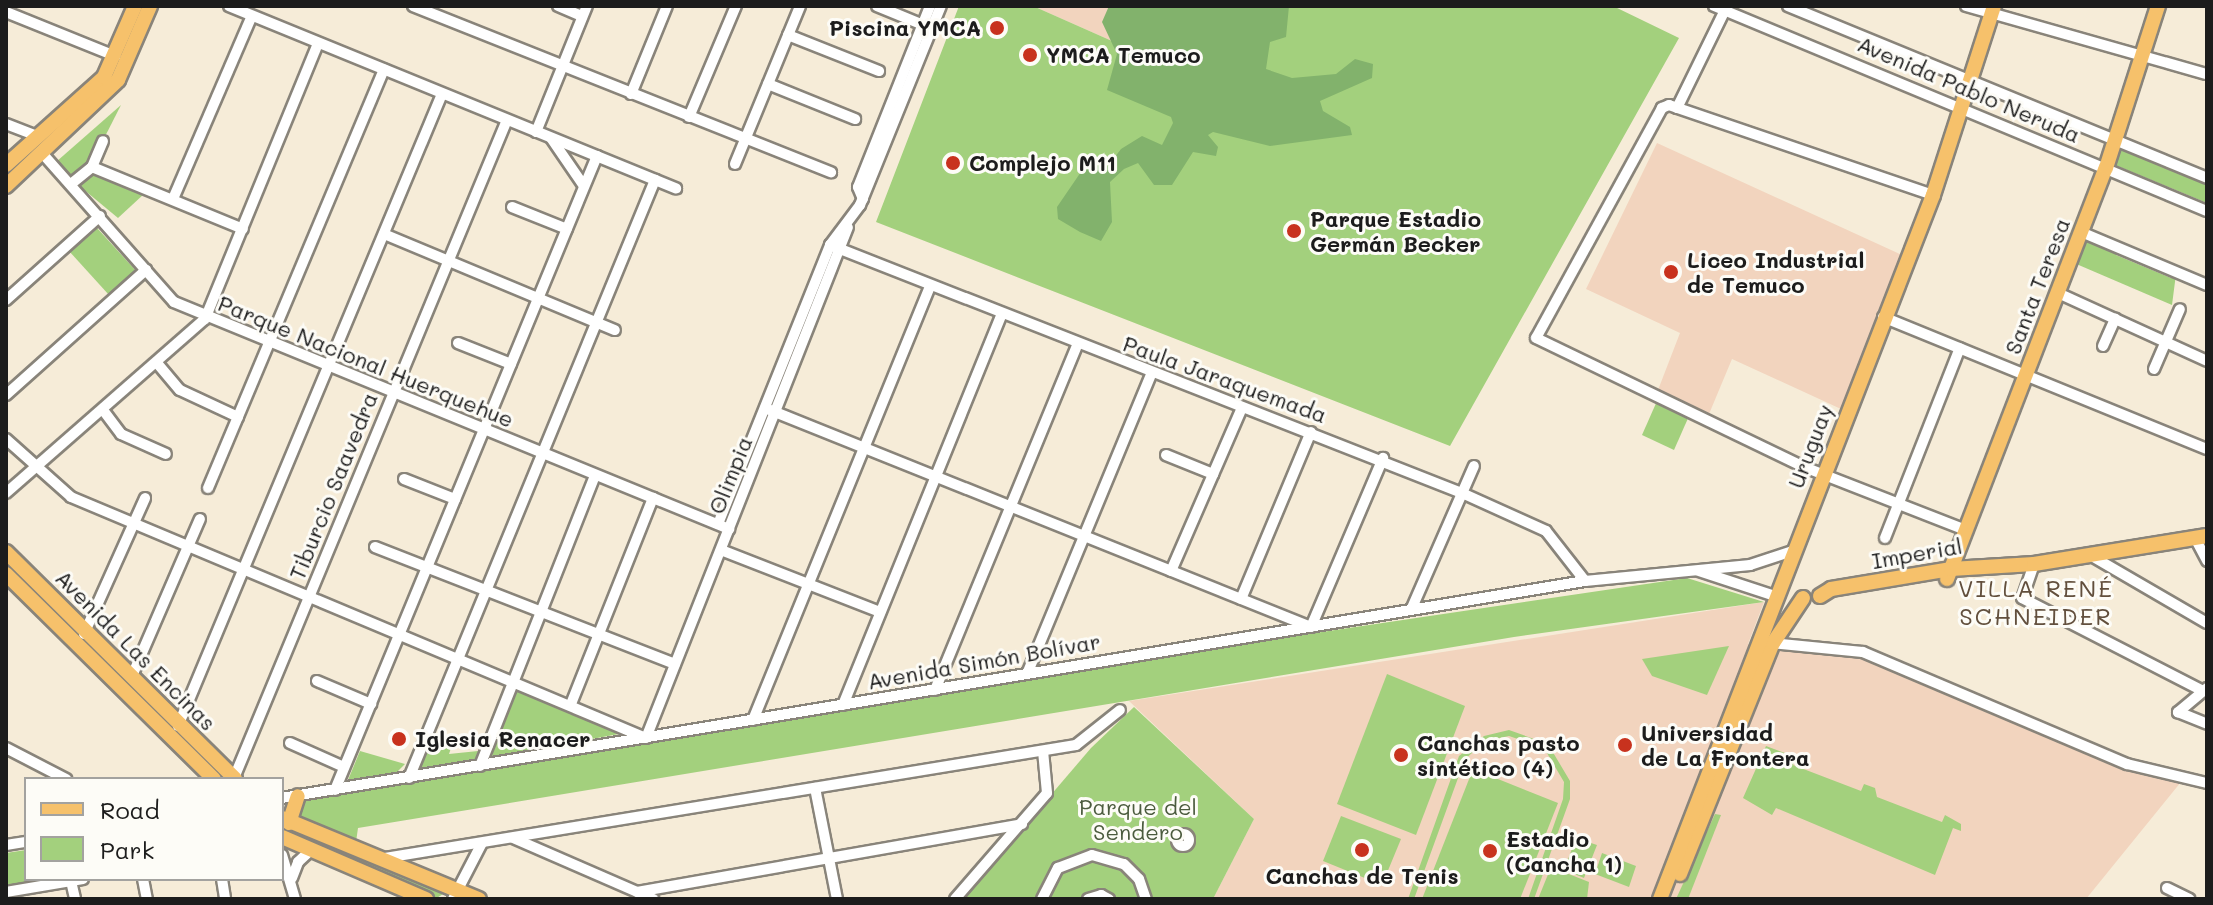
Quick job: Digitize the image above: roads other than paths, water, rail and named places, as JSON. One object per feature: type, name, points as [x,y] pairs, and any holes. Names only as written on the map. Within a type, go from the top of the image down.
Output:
[{"type":"main road","points":[[6,165],[104,77],[135,6]]},
{"type":"main road","points":[[6,186],[112,87],[132,54],[150,6]]},
{"type":"main road","name":"Santa Teresa","points":[[1949,574],[2106,168],[2158,6]]},
{"type":"main road","name":"Uruguay","points":[[1662,899],[1758,643],[1781,598],[1822,471],[1933,195],[1993,10]]},
{"type":"main road","points":[[115,56],[132,54]]},
{"type":"main road","points":[[42,133],[42,153]]},
{"type":"main road","name":"Imperial","points":[[1781,598],[1820,596],[2201,537]]},
{"type":"main road","name":"Avenida Las Encinas","points":[[6,552],[233,777]]},
{"type":"main road","name":"Avenida Las Encinas","points":[[6,574],[211,777]]},
{"type":"main road","points":[[1781,598],[1781,629]]},
{"type":"main road","name":"Uruguay","points":[[1662,899],[1694,842],[1773,643],[1803,598]]},
{"type":"main road","points":[[298,796],[286,820],[385,858],[456,894],[479,899]]},
{"type":"main road","points":[[284,838],[426,899]]},
{"type":"street","points":[[229,6],[676,188]]},
{"type":"street","points":[[413,6],[562,68],[831,172]]},
{"type":"street","points":[[536,132],[584,11],[558,6]]},
{"type":"street","points":[[631,94],[667,6]]},
{"type":"street","points":[[689,117],[736,6]]},
{"type":"street","points":[[735,164],[800,6]]},
{"type":"street","points":[[877,6],[898,10],[927,27]]},
{"type":"street","name":"Olimpia","points":[[718,524],[830,245],[848,226],[863,199],[927,27],[930,6]]},
{"type":"street","name":"Olimpia","points":[[927,27],[941,6]]},
{"type":"street","name":"Avenida Pablo Neruda","points":[[1788,6],[2207,178]]},
{"type":"street","points":[[1966,6],[1993,10],[2207,74]]},
{"type":"street","points":[[1673,106],[1722,7]]},
{"type":"street","name":"Avenida Pablo Neruda","points":[[1722,7],[2207,211]]},
{"type":"street","points":[[9,10],[115,56]]},
{"type":"street","points":[[173,199],[252,16]]},
{"type":"street","points":[[788,35],[879,71]]},
{"type":"street","points":[[6,493],[205,319],[318,43]]},
{"type":"street","points":[[208,488],[384,70]]},
{"type":"street","points":[[768,84],[855,119]]},
{"type":"street","points":[[173,739],[442,94]]},
{"type":"street","points":[[1933,195],[1673,106],[1662,108],[1536,338],[1804,467],[1822,471],[1966,530]]},
{"type":"street","name":"Tiburcio Saavedra","points":[[234,777],[507,120]]},
{"type":"street","points":[[6,124],[42,133]]},
{"type":"street","points":[[551,138],[584,186]]},
{"type":"street","points":[[71,184],[92,167],[103,141]]},
{"type":"street","name":"Parque Nacional Huerquehue","points":[[42,153],[174,302],[205,319],[729,529]]},
{"type":"street","points":[[335,790],[597,156]]},
{"type":"street","points":[[92,167],[243,229]]},
{"type":"street","points":[[409,778],[655,180]]},
{"type":"street","points":[[512,207],[567,229]]},
{"type":"street","points":[[6,300],[100,216]]},
{"type":"street","name":"Olimpia","points":[[646,738],[842,249],[848,226]]},
{"type":"street","points":[[2081,232],[2207,285]]},
{"type":"street","points":[[384,234],[615,330]]},
{"type":"street","name":"Paula Jaraquemada","points":[[830,245],[1077,346],[1383,458],[1462,493],[1546,531],[1585,581]]},
{"type":"street","points":[[6,395],[146,270]]},
{"type":"street","points":[[753,720],[930,286]]},
{"type":"street","points":[[2058,293],[2207,361]]},
{"type":"street","points":[[2154,369],[2180,309]]},
{"type":"street","points":[[843,705],[1001,316]]},
{"type":"street","points":[[1883,317],[2207,449]]},
{"type":"street","points":[[2103,346],[2115,319]]},
{"type":"street","points":[[458,343],[511,364]]},
{"type":"street","points":[[935,690],[1077,346]]},
{"type":"street","points":[[1885,538],[1960,348]]},
{"type":"street","points":[[157,363],[180,390],[238,417]]},
{"type":"street","points":[[1027,674],[1151,375]]},
{"type":"street","points":[[765,408],[1311,627],[1383,458]]},
{"type":"street","points":[[1171,571],[1242,408]]},
{"type":"street","points":[[103,410],[121,434],[166,454]]},
{"type":"street","points":[[1241,599],[1311,432]]},
{"type":"street","points":[[6,439],[71,497],[187,550],[514,680],[646,738]]},
{"type":"street","points":[[1166,455],[1213,474]]},
{"type":"street","points":[[1411,610],[1474,466]]},
{"type":"street","points":[[480,766],[595,475]]},
{"type":"street","points":[[404,479],[455,499]]},
{"type":"street","points":[[74,642],[87,632],[145,498]]},
{"type":"street","points":[[571,704],[653,498]]},
{"type":"street","points":[[132,676],[200,519]]},
{"type":"street","points":[[2201,537],[2207,561]]},
{"type":"street","points":[[375,547],[675,664]]},
{"type":"street","points":[[721,550],[880,612]]},
{"type":"street","name":"Avenida Simón Bolívar","points":[[284,798],[1585,581],[1750,565],[1796,550]]},
{"type":"street","points":[[2090,555],[2207,623]]},
{"type":"street","points":[[2028,564],[2022,598],[2205,689],[2178,712],[2207,724]]},
{"type":"street","name":"Avenida Simón Bolívar","points":[[1694,569],[1781,598]]},
{"type":"street","points":[[1758,643],[1826,644],[1863,652],[2127,764],[2207,783]]},
{"type":"street","points":[[317,681],[371,704]]},
{"type":"street","points":[[385,858],[1043,751],[1089,738],[1120,710]]},
{"type":"street","points":[[290,743],[344,767]]},
{"type":"street","points":[[6,748],[62,777]]},
{"type":"street","points":[[955,899],[1047,793],[1043,751]]},
{"type":"street","points":[[6,757],[19,755]]},
{"type":"street","points":[[815,788],[837,899]]},
{"type":"street","points":[[637,892],[1022,824]]},
{"type":"street","points":[[512,837],[653,899]]},
{"type":"street","points":[[456,894],[482,843]]},
{"type":"street","points":[[292,878],[298,862],[311,850]]},
{"type":"street","points":[[1042,899],[1058,868],[1092,855],[1124,864],[1139,879],[1146,899]]},
{"type":"street","points":[[284,860],[292,878],[295,899]]},
{"type":"street","points":[[6,896],[73,881]]},
{"type":"street","points":[[2167,888],[2190,899]]},
{"type":"street","points":[[1088,899],[1096,895],[1109,899]]},
{"type":"place","name":"Piscina YMCA","points":[[997,28]]},
{"type":"place","name":"YMCA Temuco","points":[[1030,55]]},
{"type":"place","name":"Complejo M11","points":[[953,163]]},
{"type":"place","name":"Parque Estadio Germán Becker","points":[[1294,231]]},
{"type":"place","name":"Liceo Industrial de Temuco","points":[[1671,272]]},
{"type":"place","name":"Iglesia Renacer","points":[[399,739]]},
{"type":"place","name":"Universidad de La Frontera","points":[[1625,745]]},
{"type":"place","name":"Canchas pasto sintético (4)","points":[[1401,755]]},
{"type":"place","name":"Canchas de Tenis","points":[[1362,850]]},
{"type":"place","name":"Estadio (Cancha 1)","points":[[1490,851]]},
{"type":"district","name":"VILLA RENÉ SCHNEIDER","points":[[2036,602]]},
{"type":"park label","name":"Parque del Sendero","points":[[1138,818]]}]
